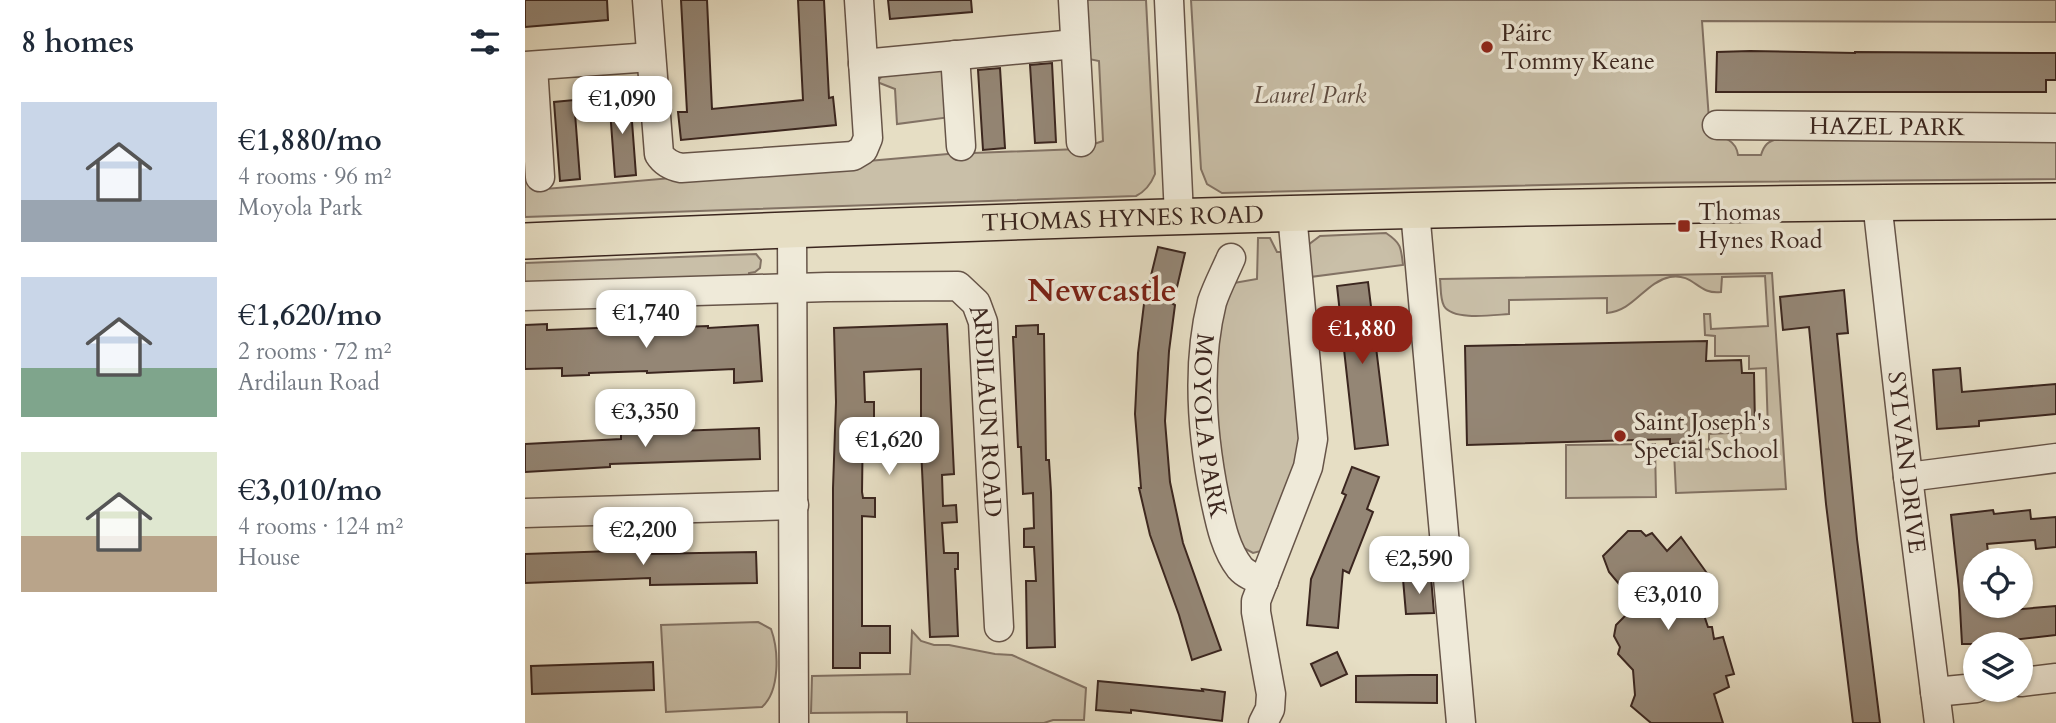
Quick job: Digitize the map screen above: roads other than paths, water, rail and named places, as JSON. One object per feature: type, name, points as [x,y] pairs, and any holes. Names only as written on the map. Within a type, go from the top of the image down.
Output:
[{"type":"main road","name":"THOMAS HYNES ROAD","points":[[525,241],[1179,216],[2056,201]]},
{"type":"street","points":[[647,0],[659,154],[663,160],[681,168],[853,156],[860,153],[868,138],[859,0]]},
{"type":"street","points":[[1073,0],[1081,142]]},
{"type":"street","points":[[1169,0],[1179,216]]},
{"type":"street","points":[[863,64],[1075,44]]},
{"type":"street","points":[[955,55],[961,146]]},
{"type":"street","points":[[540,177],[529,66],[651,57]]},
{"type":"street","name":"HAZEL PARK","points":[[1717,125],[2056,128]]},
{"type":"street","name":"SYLVAN DRIVE","points":[[1877,202],[1939,723]]},
{"type":"street","points":[[1415,211],[1461,723]]},
{"type":"street","points":[[1263,723],[1270,709],[1271,694],[1255,606],[1308,467],[1313,439],[1292,214]]},
{"type":"street","points":[[792,229],[794,723]]},
{"type":"street","name":"MOYOLA PARK","points":[[1231,258],[1216,291],[1208,327],[1203,376],[1205,444],[1216,506],[1227,545],[1240,568],[1264,580]]},
{"type":"street","name":"ARDILAUN ROAD","points":[[525,296],[958,286],[976,303],[983,322],[999,627]]},
{"type":"street","points":[[1908,477],[2056,458]]},
{"type":"street","points":[[525,513],[794,505]]},
{"type":"street","points":[[2033,681],[2056,678]]},
{"type":"street","points":[[1935,692],[1963,689]]},
{"type":"place","name":"Páirc Tommy Keane","points":[[1487,47]]},
{"type":"place","name":"Thomas Hynes Road","points":[[1684,226]]},
{"type":"place","name":"Saint Joseph's Special School","points":[[1620,436]]},
{"type":"district","name":"Newcastle","points":[[1102,291]]},
{"type":"park label","name":"Laurel Park","points":[[1310,95]]}]
